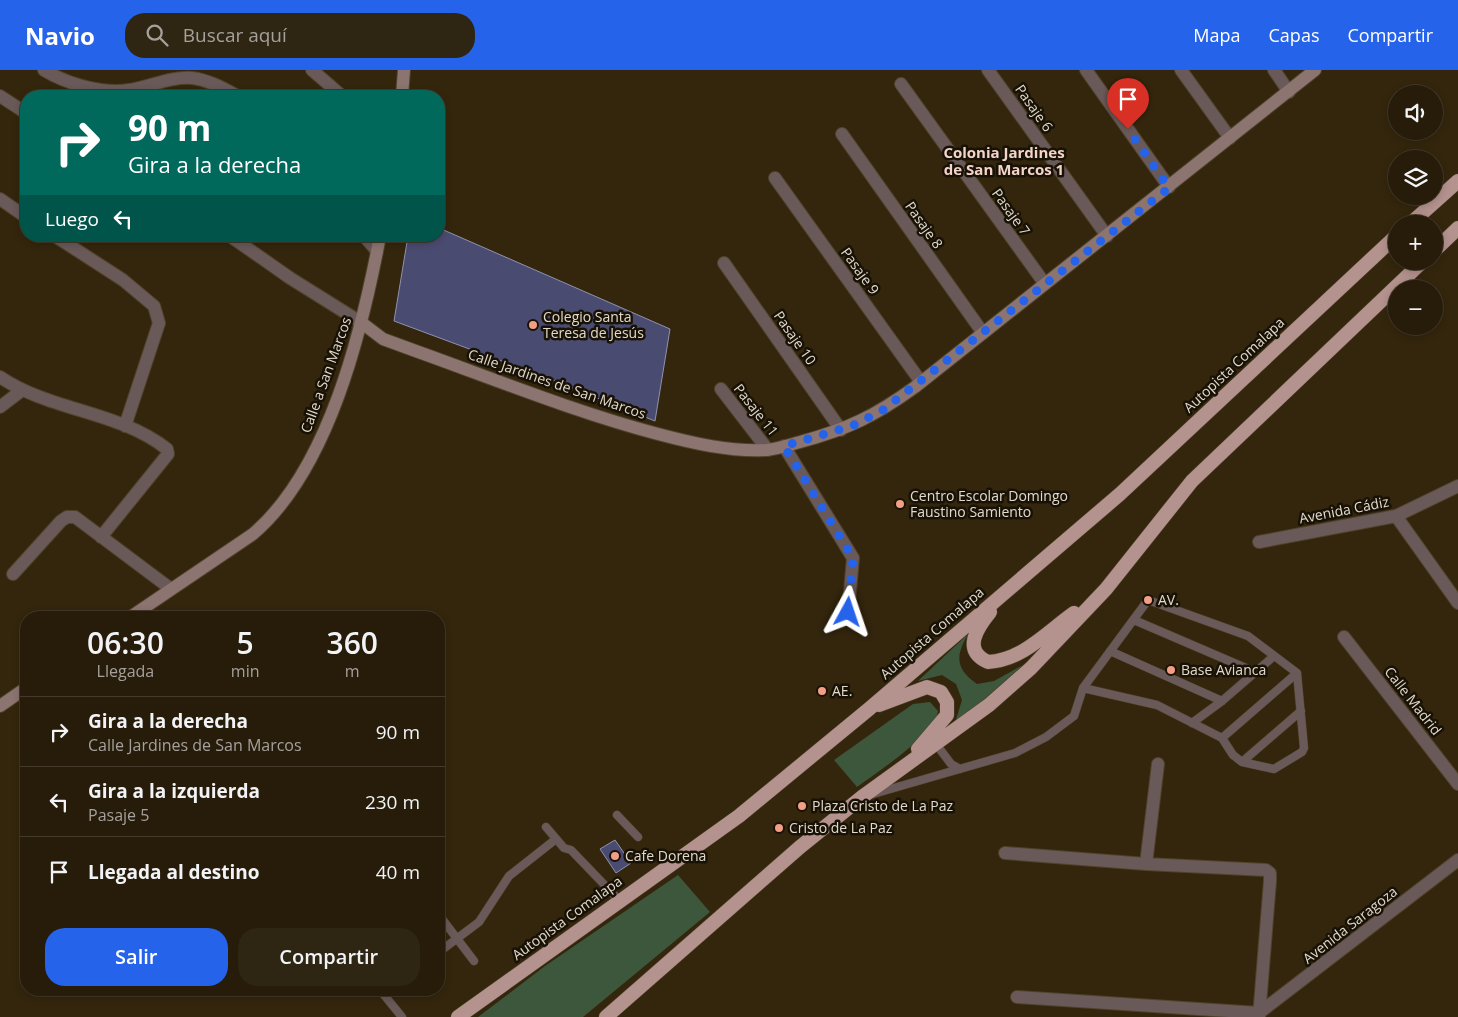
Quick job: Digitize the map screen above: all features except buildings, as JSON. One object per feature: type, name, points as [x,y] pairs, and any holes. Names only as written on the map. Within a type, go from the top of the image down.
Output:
[{"type":"highway","points":[[1420,215],[1458,181]]},
{"type":"highway","points":[[1443,242],[1458,228]]},
{"type":"highway","name":"Autopista Comalapa","points":[[458,1017],[739,816],[869,709],[1120,494],[1388,243]]},
{"type":"highway","points":[[606,1017],[736,900],[862,797],[989,705],[1024,674],[1106,589],[1192,481],[1414,270]]},
{"type":"highway","points":[[1027,573],[1003,596],[975,633],[973,646],[975,652],[988,662],[1003,660],[1022,652],[1106,589]]},
{"type":"highway","points":[[869,709],[927,687],[941,692],[947,702],[946,715],[941,724],[899,770]]},
{"type":"main road","points":[[402,90],[404,70]]},
{"type":"main road","name":"Calle Jardines de San Marcos","points":[[362,323],[384,339],[612,422],[684,440],[737,449],[768,450],[784,446],[841,430],[883,410],[1169,188],[1315,70]]},
{"type":"main road","name":"Calle a San Marcos","points":[[139,611],[253,534],[271,519],[292,490],[327,426],[362,323],[379,242]]},
{"type":"main road","points":[[0,706],[20,692]]},
{"type":"street","points":[[44,70],[52,75],[101,90]]},
{"type":"street","points":[[312,70],[335,90]]},
{"type":"street","name":"Pasaje 6","points":[[988,70],[1106,236]]},
{"type":"street","points":[[1086,70],[1169,188]]},
{"type":"street","points":[[1181,70],[1230,138]]},
{"type":"street","points":[[1274,70],[1289,92]]},
{"type":"street","points":[[128,90],[191,78],[211,83],[226,90]]},
{"type":"street","name":"Pasaje 7","points":[[901,84],[1045,284]]},
{"type":"street","points":[[0,96],[20,109]]},
{"type":"street","name":"Pasaje 8","points":[[842,134],[982,333]]},
{"type":"street","name":"Pasaje 9","points":[[775,178],[921,382]]},
{"type":"street","points":[[0,198],[20,213]]},
{"type":"street","points":[[64,242],[123,280],[154,306],[159,324],[125,426]]},
{"type":"street","points":[[239,242],[290,278],[362,323]]},
{"type":"street","points":[[369,242],[377,252]]},
{"type":"street","name":"Pasaje 10","points":[[724,263],[841,430]]},
{"type":"street","points":[[0,377],[21,391],[125,426],[158,442],[167,449],[168,454],[101,537]]},
{"type":"street","name":"Pasaje 11","points":[[721,389],[768,450]]},
{"type":"street","points":[[0,407],[21,391]]},
{"type":"street","points":[[784,446],[853,558],[848,612]]},
{"type":"street","name":"Avenida Cádiz","points":[[1259,542],[1396,516],[1458,486]]},
{"type":"street","points":[[1396,516],[1458,603]]},
{"type":"street","points":[[13,574],[61,521],[67,517],[75,518],[171,589]]},
{"type":"street","name":"Calle Madrid","points":[[1344,637],[1458,784]]},
{"type":"street","points":[[1146,864],[1158,764]]},
{"type":"street","points":[[1005,854],[1146,864],[1261,869],[1268,871],[1270,881],[1259,1015],[1017,997]]},
{"type":"street","name":"Avenida Saragoza","points":[[1259,1015],[1458,860]]},
{"type":"lane","points":[[862,797],[1015,753],[1046,737],[1074,716],[1083,688],[1148,600],[1248,636],[1296,673],[1304,736],[1302,752],[1274,769],[1242,762],[1233,755],[1222,738],[1157,705],[1083,688]]},
{"type":"lane","points":[[1134,620],[1255,672]]},
{"type":"lane","points":[[1110,652],[1222,701]]},
{"type":"lane","points":[[1192,723],[1222,701],[1274,656]]},
{"type":"lane","points":[[1222,738],[1296,673]]},
{"type":"lane","points":[[1242,762],[1301,711]]},
{"type":"lane","points":[[936,744],[951,764],[960,769]]},
{"type":"lane","points":[[617,815],[638,837]]},
{"type":"lane","points":[[546,827],[564,848],[571,850],[619,900]]},
{"type":"lane","points":[[445,947],[480,922],[509,876],[556,839]]},
{"type":"lane","points":[[502,868],[509,876]]},
{"type":"lane","points":[[445,923],[474,961]]},
{"type":"lane","points":[[387,996],[402,1017]]},
{"type":"green space","points":[[969,633],[961,648],[960,661],[964,673],[977,684],[994,681],[1023,665],[954,726],[962,700],[956,684],[942,675],[918,681]]},
{"type":"green space","points":[[930,702],[938,711],[935,720],[927,731],[904,752],[857,787],[834,760],[913,704]]},
{"type":"green space","points":[[678,875],[710,912],[583,1017],[478,1017],[545,966]]},
{"type":"place","name":"Colegio Santa Teresa de Jesús","points":[[533,325]]},
{"type":"place","name":"Centro Escolar Domingo Faustino Samiento","points":[[900,504]]},
{"type":"place","name":"AV.","points":[[1148,600]]},
{"type":"place","name":"Base Avianca","points":[[1171,670]]},
{"type":"place","name":"AE.","points":[[822,691]]},
{"type":"place","name":"Plaza Cristo de La Paz","points":[[802,806]]},
{"type":"place","name":"Cristo de La Paz","points":[[779,828]]},
{"type":"place","name":"Cafe Dorena","points":[[615,856]]},
{"type":"district","name":"Colonia Jardines de San Marcos 1","points":[[1004,162]]},
{"type":"route","points":[[848,612],[853,558],[784,446],[852,426],[883,410],[1169,188],[1128,129]]}]
